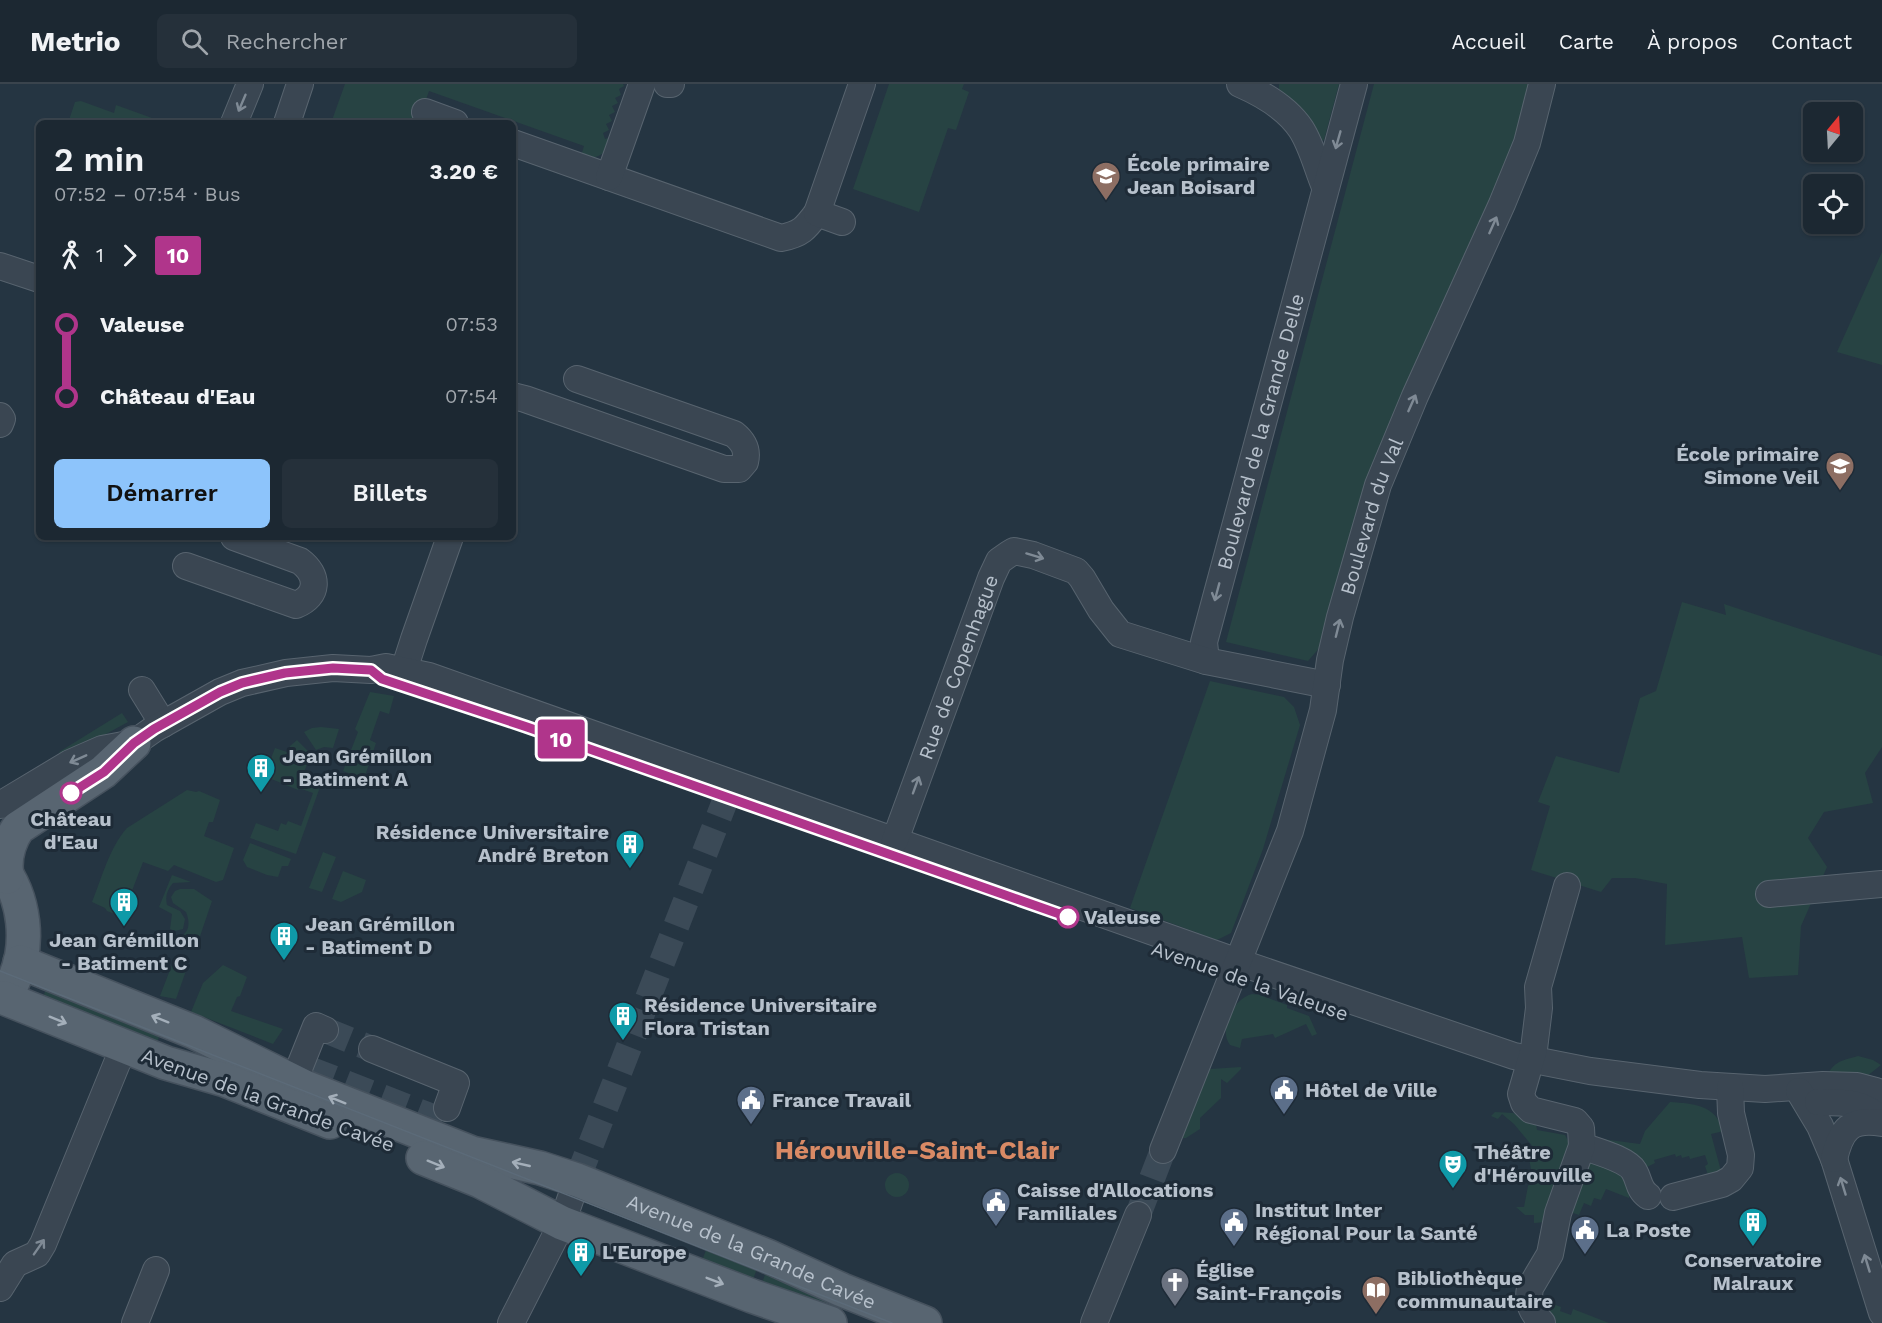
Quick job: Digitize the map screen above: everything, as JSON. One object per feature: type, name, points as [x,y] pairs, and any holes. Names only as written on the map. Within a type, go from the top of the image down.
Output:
[{"type":"main road","points":[[2,999],[16,977],[23,945],[18,897],[4,871],[10,840],[18,828],[104,772],[134,743]]},
{"type":"main road","name":"Avenue de la Grande Cavée","points":[[20,963],[301,1072],[472,1153],[540,1168],[577,1180],[926,1323]]},
{"type":"main road","name":"Avenue de la Grande Cavée","points":[[2,999],[166,1063],[225,1080],[480,1181],[562,1222],[752,1296],[830,1323]]},
{"type":"street","points":[[235,120],[250,84]]},
{"type":"street","points":[[288,120],[300,84]]},
{"type":"street","points":[[609,177],[642,84]]},
{"type":"street","points":[[516,144],[781,238],[794,236],[805,230],[817,213],[862,84]]},
{"type":"street","points":[[1240,84],[1263,94],[1301,129],[1325,187]]},
{"type":"street","name":"Boulevard de la Grande Delle","points":[[1206,661],[1204,642],[1354,84]]},
{"type":"street","name":"Boulevard du Val","points":[[1163,1150],[1290,831],[1314,743],[1340,617],[1378,485],[1415,396],[1485,244],[1527,143],[1542,84]]},
{"type":"street","points":[[425,112],[447,120]]},
{"type":"street","points":[[817,213],[842,222]]},
{"type":"street","points":[[0,266],[36,278]]},
{"type":"street","points":[[516,397],[724,469],[739,469],[745,462],[746,448],[741,439],[734,434],[577,379]]},
{"type":"street","points":[[0,416],[2,419],[0,424]]},
{"type":"street","points":[[186,566],[296,605],[308,598],[315,580],[306,566],[300,561],[242,540]]},
{"type":"street","points":[[404,670],[449,540]]},
{"type":"street","name":"Rue de Copenhague","points":[[887,845],[988,587],[1003,557],[1014,551],[1023,552],[1076,571],[1120,634],[1206,661]]},
{"type":"street","points":[[1206,661],[1327,685]]},
{"type":"street","name":"Avenue de la Valeuse","points":[[134,743],[220,692],[242,683],[263,677],[333,668],[371,670],[386,667],[429,676],[530,720]]},
{"type":"street","name":"Avenue de la Valeuse","points":[[371,670],[382,679],[530,720],[1235,968],[1471,1042],[1528,1066],[1625,1076],[1730,1094],[1765,1089],[1802,1095],[1823,1085],[1857,1086],[1872,1090]]},
{"type":"street","points":[[142,690],[164,724]]},
{"type":"street","points":[[0,804],[70,763],[102,749],[134,743]]},
{"type":"street","points":[[1769,894],[1882,884]]},
{"type":"street","points":[[1542,1323],[1529,1305],[1530,1288],[1550,1254],[1558,1213],[1582,1146],[1581,1128],[1575,1121],[1536,1113],[1524,1103],[1521,1094],[1533,1048],[1539,1008],[1538,987],[1567,886]]},
{"type":"street","points":[[301,1072],[316,1026],[325,1030]]},
{"type":"street","points":[[0,1288],[15,1264],[37,1254],[43,1244],[123,1046]]},
{"type":"street","points":[[372,1049],[456,1083],[447,1108]]},
{"type":"street","points":[[1872,1090],[1870,1111],[1882,1122]]},
{"type":"street","points":[[1582,1146],[1628,1165],[1635,1173],[1641,1190],[1660,1196],[1722,1184],[1738,1172],[1741,1164],[1730,1094]]},
{"type":"street","points":[[1802,1095],[1820,1126],[1834,1159],[1882,1313]]},
{"type":"street","points":[[1834,1159],[1840,1137],[1852,1125],[1865,1121],[1882,1122]]},
{"type":"street","points":[[511,1323],[562,1222],[577,1180]]},
{"type":"street","points":[[1094,1323],[1138,1215]]},
{"type":"street","points":[[135,1323],[156,1270]]},
{"type":"green space","points":[[345,84],[623,84],[624,86],[619,89],[621,95],[615,98],[618,103],[612,106],[615,112],[609,115],[612,121],[606,124],[609,130],[603,133],[605,139],[617,135],[603,153],[594,158],[580,159],[584,146],[429,91],[419,120],[332,120]]},
{"type":"green space","points":[[889,84],[964,84],[962,89],[969,92],[956,130],[948,128],[919,212],[853,189]]},
{"type":"green space","points":[[1279,84],[1339,84],[1324,140],[1320,141],[1279,90]]},
{"type":"green space","points":[[1374,84],[1532,84],[1515,146],[1321,646],[1308,661],[1226,642]]},
{"type":"green space","points":[[81,101],[114,113],[116,105],[154,120],[69,120],[75,102]]},
{"type":"green space","points":[[1882,252],[1882,365],[1837,352]]},
{"type":"green space","points":[[1682,602],[1726,615],[1724,604],[1882,656],[1882,747],[1865,773],[1873,803],[1824,812],[1808,838],[1827,867],[1801,926],[1798,975],[1749,978],[1742,937],[1665,945],[1667,884],[1635,878],[1612,878],[1601,892],[1531,870],[1550,806],[1538,802],[1556,756],[1619,773],[1640,698],[1656,691]]},
{"type":"green space","points":[[1210,681],[1284,697],[1294,707],[1300,725],[1263,849],[1231,933],[1217,940],[1130,908]]},
{"type":"green space","points":[[370,692],[394,696],[389,714],[380,711],[370,740],[376,743],[364,779],[343,771],[358,732],[355,729]]},
{"type":"green space","points":[[122,713],[128,722],[86,744],[60,754],[59,752]]},
{"type":"green space","points":[[321,727],[339,729],[333,748],[324,747],[316,750],[304,732]]},
{"type":"green space","points":[[297,740],[311,754],[301,780],[320,787],[296,854],[250,838],[256,823],[278,831],[281,823],[286,825],[288,821],[301,826],[313,793],[299,788],[298,790],[269,778],[267,781],[263,779],[275,748],[287,752]]},
{"type":"green space","points":[[187,790],[199,791],[220,800],[213,822],[209,822],[204,836],[234,848],[223,880],[216,882],[174,865],[168,871],[143,862],[122,917],[92,902],[111,854],[127,828]]},
{"type":"green space","points":[[250,843],[291,859],[288,866],[282,866],[278,877],[247,867],[243,860]]},
{"type":"green space","points":[[323,852],[336,857],[322,892],[309,888]]},
{"type":"green space","points":[[343,871],[366,880],[362,892],[341,902],[332,899]]},
{"type":"green space","points":[[172,875],[191,882],[173,883],[167,893],[167,905],[180,911],[185,919],[183,929],[175,931],[170,929],[172,914],[159,907]]},
{"type":"green space","points":[[194,889],[212,901],[197,945],[176,946],[165,941],[167,938],[183,935],[188,928],[186,912],[173,903],[171,897],[175,891]]},
{"type":"green space","points":[[173,962],[187,968],[176,999],[160,996]]},
{"type":"green space","points":[[223,965],[247,977],[231,1011],[283,1029],[273,1044],[191,1012],[203,983]]},
{"type":"green space","points":[[50,980],[164,1025],[153,1052],[39,1006]]},
{"type":"green space","points":[[1252,994],[1287,1005],[1287,1008],[1309,1016],[1317,1034],[1312,1036],[1306,1024],[1275,1038],[1273,1034],[1242,1039],[1240,1048],[1230,1045],[1226,1031],[1229,1015],[1239,1002]]},
{"type":"green space","points":[[1858,1056],[1881,1065],[1862,1080],[1825,1081],[1837,1063]]},
{"type":"green space","points":[[1241,1067],[1227,1083],[1221,1079],[1221,1098],[1200,1118],[1200,1129],[1186,1138],[1181,1138],[1205,1073],[1210,1069]]},
{"type":"green space","points":[[1670,1102],[1703,1107],[1715,1115],[1724,1131],[1711,1134],[1721,1171],[1708,1175],[1705,1155],[1690,1159],[1689,1156],[1676,1157],[1675,1154],[1654,1160],[1655,1163],[1641,1170],[1600,1145],[1602,1139],[1640,1144],[1645,1131]]},
{"type":"green space","points":[[1495,1112],[1513,1113],[1536,1124],[1537,1130],[1565,1135],[1573,1150],[1547,1222],[1534,1223],[1534,1215],[1525,1215],[1516,1207],[1524,1207],[1528,1186],[1533,1180],[1528,1153],[1534,1148],[1514,1124],[1502,1114],[1498,1119],[1491,1116]]},
{"type":"green space","points":[[1587,1155],[1619,1168],[1629,1181],[1629,1198],[1606,1189],[1601,1200],[1594,1198],[1591,1206],[1584,1203],[1579,1215],[1567,1211]]},
{"type":"green space","points":[[897,1173],[905,1177],[909,1185],[905,1193],[897,1197],[889,1193],[885,1185],[889,1177]]},
{"type":"green space","points":[[708,1245],[758,1266],[752,1282],[701,1263]]},
{"type":"green space","points":[[770,1262],[832,1295],[826,1310],[758,1293]]},
{"type":"green space","points":[[1545,1301],[1561,1307],[1560,1311],[1571,1315],[1573,1309],[1609,1323],[1553,1323],[1539,1303]]},
{"type":"tunnel","points":[[577,1180],[732,783]]},
{"type":"tunnel","points":[[325,1030],[372,1049]]},
{"type":"tunnel","points":[[309,1069],[443,1121],[447,1108]]},
{"type":"tunnel","points":[[1138,1215],[1163,1150]]},
{"type":"tram line","points":[[0,971],[892,1323]]},
{"type":"bus line","name":"10","points":[[71,793],[104,772],[134,743],[154,729],[220,692],[242,683],[285,673],[333,668],[371,670],[382,679],[527,727],[1068,917]]},
{"type":"place","name":"École primaire Jean Boisard","points":[[1106,202]]},
{"type":"place","name":"École primaire Simone Veil","points":[[1840,492]]},
{"type":"place","name":"Château d'Eau","points":[[71,793]]},
{"type":"place","name":"Jean Grémillon - Batiment A","points":[[261,794]]},
{"type":"place","name":"Résidence Universitaire André Breton","points":[[630,870]]},
{"type":"place","name":"Valeuse","points":[[1068,917]]},
{"type":"place","name":"Jean Grémillon - Batiment C","points":[[124,928]]},
{"type":"place","name":"Jean Grémillon - Batiment D","points":[[284,962]]},
{"type":"place","name":"Résidence Universitaire Flora Tristan","points":[[623,1042]]},
{"type":"place","name":"Hôtel de Ville","points":[[1284,1116]]},
{"type":"place","name":"France Travail","points":[[751,1126]]},
{"type":"place","name":"Théâtre d'Hérouville","points":[[1453,1190]]},
{"type":"place","name":"Caisse d'Allocations Familiales","points":[[996,1228]]},
{"type":"place","name":"Institut Inter Régional Pour la Santé","points":[[1234,1248]]},
{"type":"place","name":"Conservatoire Malraux","points":[[1753,1248]]},
{"type":"place","name":"La Poste","points":[[1585,1256]]},
{"type":"place","name":"L'Europe","points":[[581,1278]]},
{"type":"place","name":"Église Saint-François","points":[[1175,1308]]},
{"type":"place","name":"Bibliothèque communautaire","points":[[1376,1316]]},
{"type":"district","name":"Hérouville-Saint-Clair","points":[[917,1150]]}]
